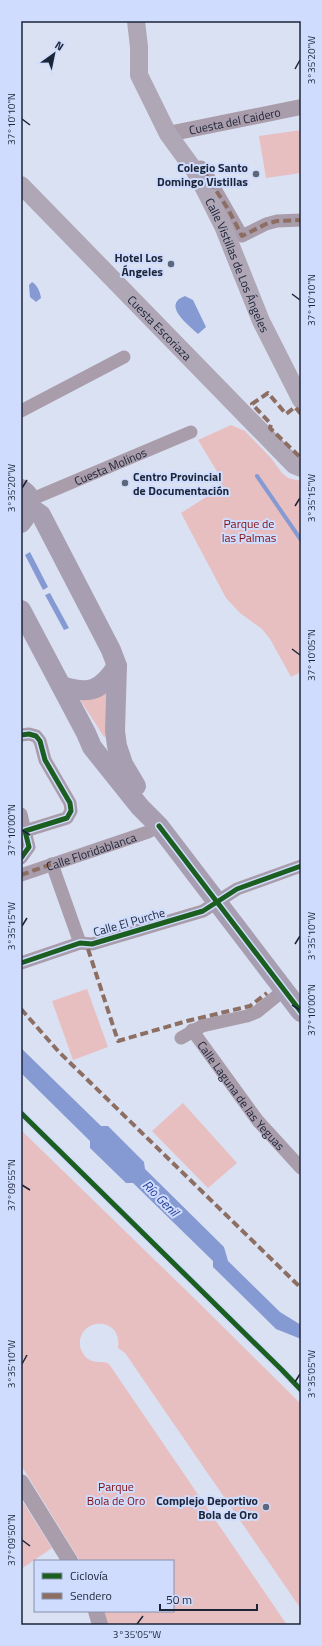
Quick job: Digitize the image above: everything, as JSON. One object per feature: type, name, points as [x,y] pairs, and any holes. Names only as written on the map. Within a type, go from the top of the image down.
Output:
[{"type":"main road","name":"Calle Vistillas de Los Ángeles","points":[[136,21],[139,47],[139,75],[168,134],[195,171],[223,226],[261,321],[301,400]]},
{"type":"main road","name":"Cuesta Escoriaza","points":[[21,185],[294,465],[301,468]]},
{"type":"main road","points":[[26,505],[41,514],[111,650],[117,666],[115,731],[117,746],[130,777],[160,826],[301,1012]]},
{"type":"main road","points":[[21,610],[62,686],[92,747],[140,806],[160,826]]},
{"type":"main road","points":[[62,686],[74,690],[92,690],[109,679],[117,666]]},
{"type":"main road","points":[[86,733],[100,746],[111,749],[117,746]]},
{"type":"street","name":"Cuesta del Caidero","points":[[168,134],[301,107]]},
{"type":"street","points":[[195,171],[201,167],[228,209],[242,236],[266,224],[277,221],[301,220]]},
{"type":"street","points":[[21,411],[124,357]]},
{"type":"street","name":"Cuesta Molinos","points":[[26,505],[191,432]]},
{"type":"street","points":[[21,735],[29,734],[36,736],[40,741],[45,760],[70,803],[71,811],[67,818],[25,831]]},
{"type":"street","points":[[21,814],[29,847],[21,858]]},
{"type":"street","name":"Calle Floridablanca","points":[[21,875],[148,832],[160,826]]},
{"type":"street","points":[[52,864],[80,943]]},
{"type":"street","name":"Calle El Purche","points":[[21,963],[80,943],[92,944],[192,914],[217,902],[236,888],[301,866]]},
{"type":"street","points":[[192,1030],[202,1026],[248,1016],[257,1012],[284,990]]},
{"type":"street","name":"Calle Laguna de las Yeguas","points":[[181,1038],[192,1030],[258,1121],[301,1168]]},
{"type":"street","points":[[21,1482],[69,1560]]},
{"type":"street","points":[[96,1612],[100,1625]]},
{"type":"green space","points":[[301,130],[301,173],[266,178],[259,136]]},
{"type":"green space","name":"Parque de las Palmas","points":[[231,425],[245,431],[288,478],[301,481],[301,672],[291,677],[270,639],[262,629],[240,613],[226,598],[181,513],[221,486],[221,478],[198,440]]},
{"type":"green space","points":[[107,689],[106,736],[104,737],[79,698]]},
{"type":"green space","points":[[87,989],[108,1047],[73,1060],[52,1001]]},
{"type":"green space","points":[[183,1103],[237,1163],[208,1188],[152,1131]]},
{"type":"green space","name":"Parque Bola de Oro","points":[[21,1130],[301,1404],[301,1609],[125,1353],[118,1348],[118,1337],[114,1330],[107,1325],[92,1325],[85,1329],[81,1336],[80,1346],[84,1355],[88,1359],[96,1362],[104,1362],[109,1364],[287,1625],[108,1625],[104,1612],[174,1612],[174,1560],[79,1560],[21,1465]]},
{"type":"green space","points":[[21,1499],[52,1548],[21,1569]]},
{"type":"water","points":[[32,282],[37,287],[41,295],[41,298],[36,302],[30,297],[29,285]]},
{"type":"water","points":[[185,296],[193,300],[206,327],[198,334],[176,310],[178,300]]},
{"type":"water","points":[[30,552],[48,587],[43,590],[25,555]]},
{"type":"water","points":[[50,593],[69,628],[64,630],[45,595]]},
{"type":"water","name":"Río Genil","points":[[21,1048],[101,1126],[108,1126],[144,1162],[145,1169],[224,1247],[228,1261],[280,1312],[301,1325],[301,1339],[276,1329],[213,1267],[213,1261],[133,1183],[126,1183],[90,1148],[90,1141],[21,1073]]},
{"type":"waterway","points":[[257,476],[301,540]]},
{"type":"marked path","points":[[195,171],[201,167],[228,209],[242,236],[266,224],[277,221],[301,220]]},
{"type":"marked path","points":[[301,414],[295,407],[286,414],[268,393],[252,404],[271,424],[270,428],[301,458]]},
{"type":"marked path","points":[[21,875],[52,864]]},
{"type":"marked path","points":[[88,949],[118,1041],[187,1021],[250,1006],[267,993]]},
{"type":"marked path","points":[[21,1009],[59,1052],[301,1288]]},
{"type":"cycle path","points":[[21,735],[29,734],[36,736],[40,741],[45,760],[70,803],[71,811],[67,818],[25,831],[29,847],[21,858]]},
{"type":"cycle path","points":[[159,826],[301,1012]]},
{"type":"cycle path","points":[[21,963],[80,943],[92,944],[203,911],[237,889],[301,866]]},
{"type":"cycle path","points":[[21,1113],[301,1390]]},
{"type":"place","name":"Colegio Santo Domingo Vistillas","points":[[256,174]]},
{"type":"place","name":"Hotel Los Ángeles","points":[[171,264]]},
{"type":"place","name":"Centro Provincial de Documentación","points":[[125,483]]},
{"type":"place","name":"Complejo Deportivo Bola de Oro","points":[[266,1507]]}]
